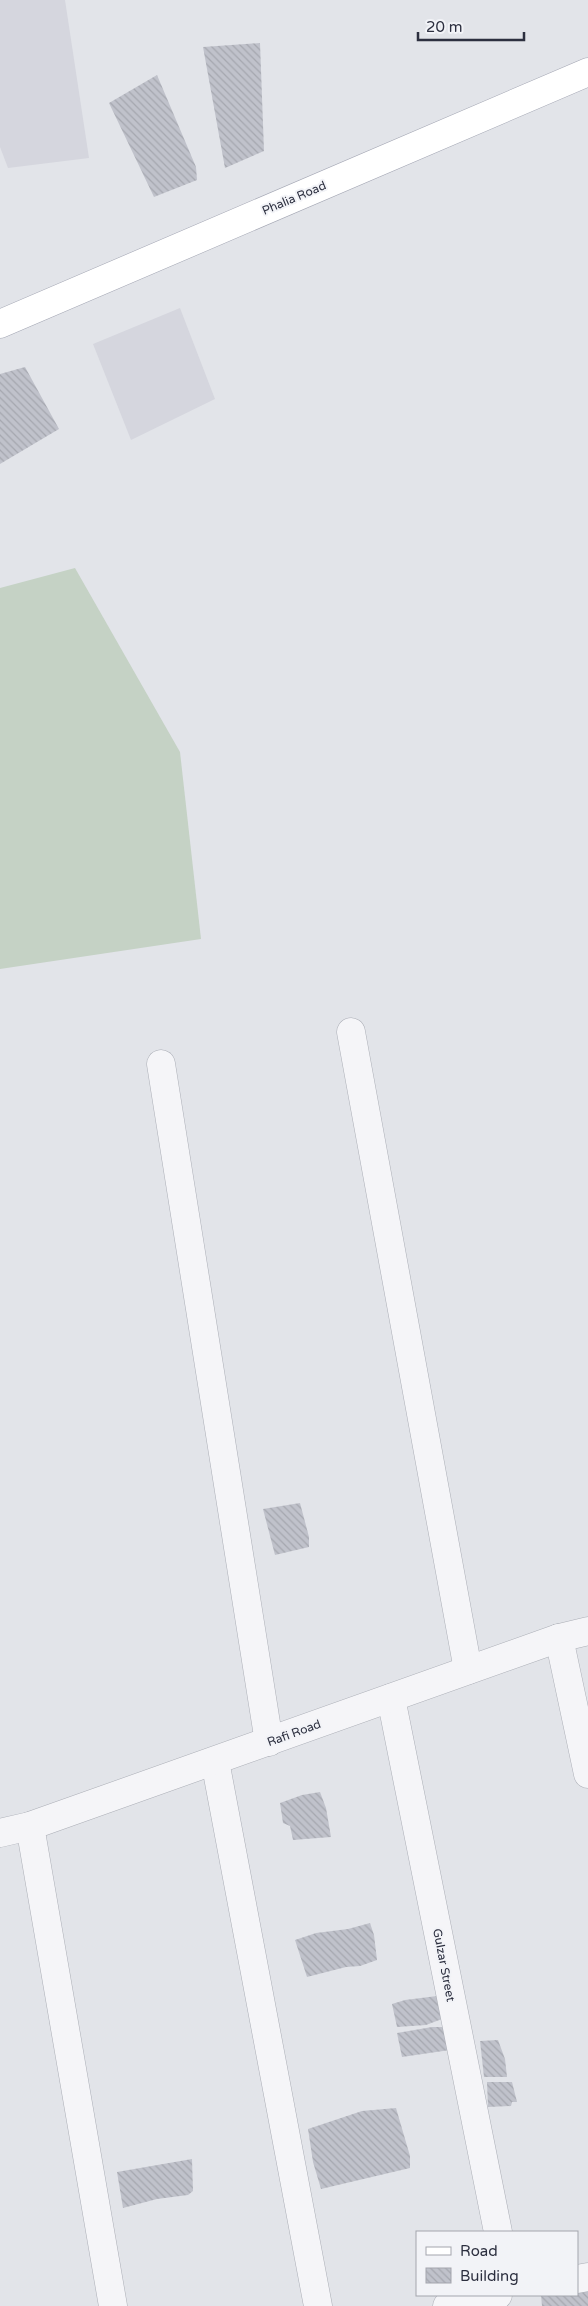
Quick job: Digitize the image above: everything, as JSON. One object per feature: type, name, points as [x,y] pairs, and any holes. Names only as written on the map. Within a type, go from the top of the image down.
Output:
[{"type":"main road","name":"Phalia Road","points":[[0,324],[588,72]]},
{"type":"street","points":[[351,1032],[468,1670]]},
{"type":"street","points":[[161,1064],[269,1742]]},
{"type":"street","name":"Rafi Road","points":[[0,1833],[30,1826],[559,1638],[588,1631]]},
{"type":"street","points":[[559,1638],[588,1774]]},
{"type":"street","name":"Gulzar Street","points":[[391,1698],[498,2231]]},
{"type":"street","points":[[215,1761],[318,2306]]},
{"type":"street","points":[[30,1826],[112,2306]]},
{"type":"street","points":[[447,2306],[493,2296]]},
{"type":"shaded area","points":[[0,0],[65,0],[89,158],[8,168],[0,147]]},
{"type":"shaded area","points":[[180,308],[215,399],[131,440],[93,344]]},
{"type":"green space","points":[[75,568],[180,752],[201,939],[0,969],[0,588]]},
{"type":"building","points":[[260,43],[264,151],[225,168],[203,47]]},
{"type":"building","points":[[157,75],[196,167],[197,180],[154,197],[109,103]]},
{"type":"building","points":[[25,367],[59,429],[0,464],[0,374]]},
{"type":"building","points":[[300,1503],[309,1537],[309,1547],[275,1555],[263,1509]]},
{"type":"building","points":[[320,1792],[326,1808],[331,1837],[293,1840],[290,1826],[283,1823],[280,1803],[302,1795]]},
{"type":"building","points":[[370,1923],[374,1935],[377,1960],[360,1966],[346,1967],[307,1977],[295,1940],[316,1933],[348,1929]]},
{"type":"building","points":[[437,1996],[442,2019],[426,2025],[397,2027],[392,2004],[405,2000]]},
{"type":"building","points":[[432,2027],[447,2027],[450,2050],[402,2057],[397,2033]]},
{"type":"building","points":[[498,2040],[505,2059],[507,2077],[484,2077],[480,2041]]},
{"type":"building","points":[[487,2082],[512,2082],[517,2102],[512,2102],[511,2106],[488,2107]]},
{"type":"building","points":[[396,2108],[410,2156],[410,2168],[321,2189],[313,2162],[308,2129],[362,2111]]},
{"type":"building","points":[[192,2159],[193,2191],[188,2195],[157,2199],[123,2208],[117,2172]]},
{"type":"building","points":[[588,2286],[588,2306],[542,2306],[541,2296],[578,2296],[578,2287]]}]
